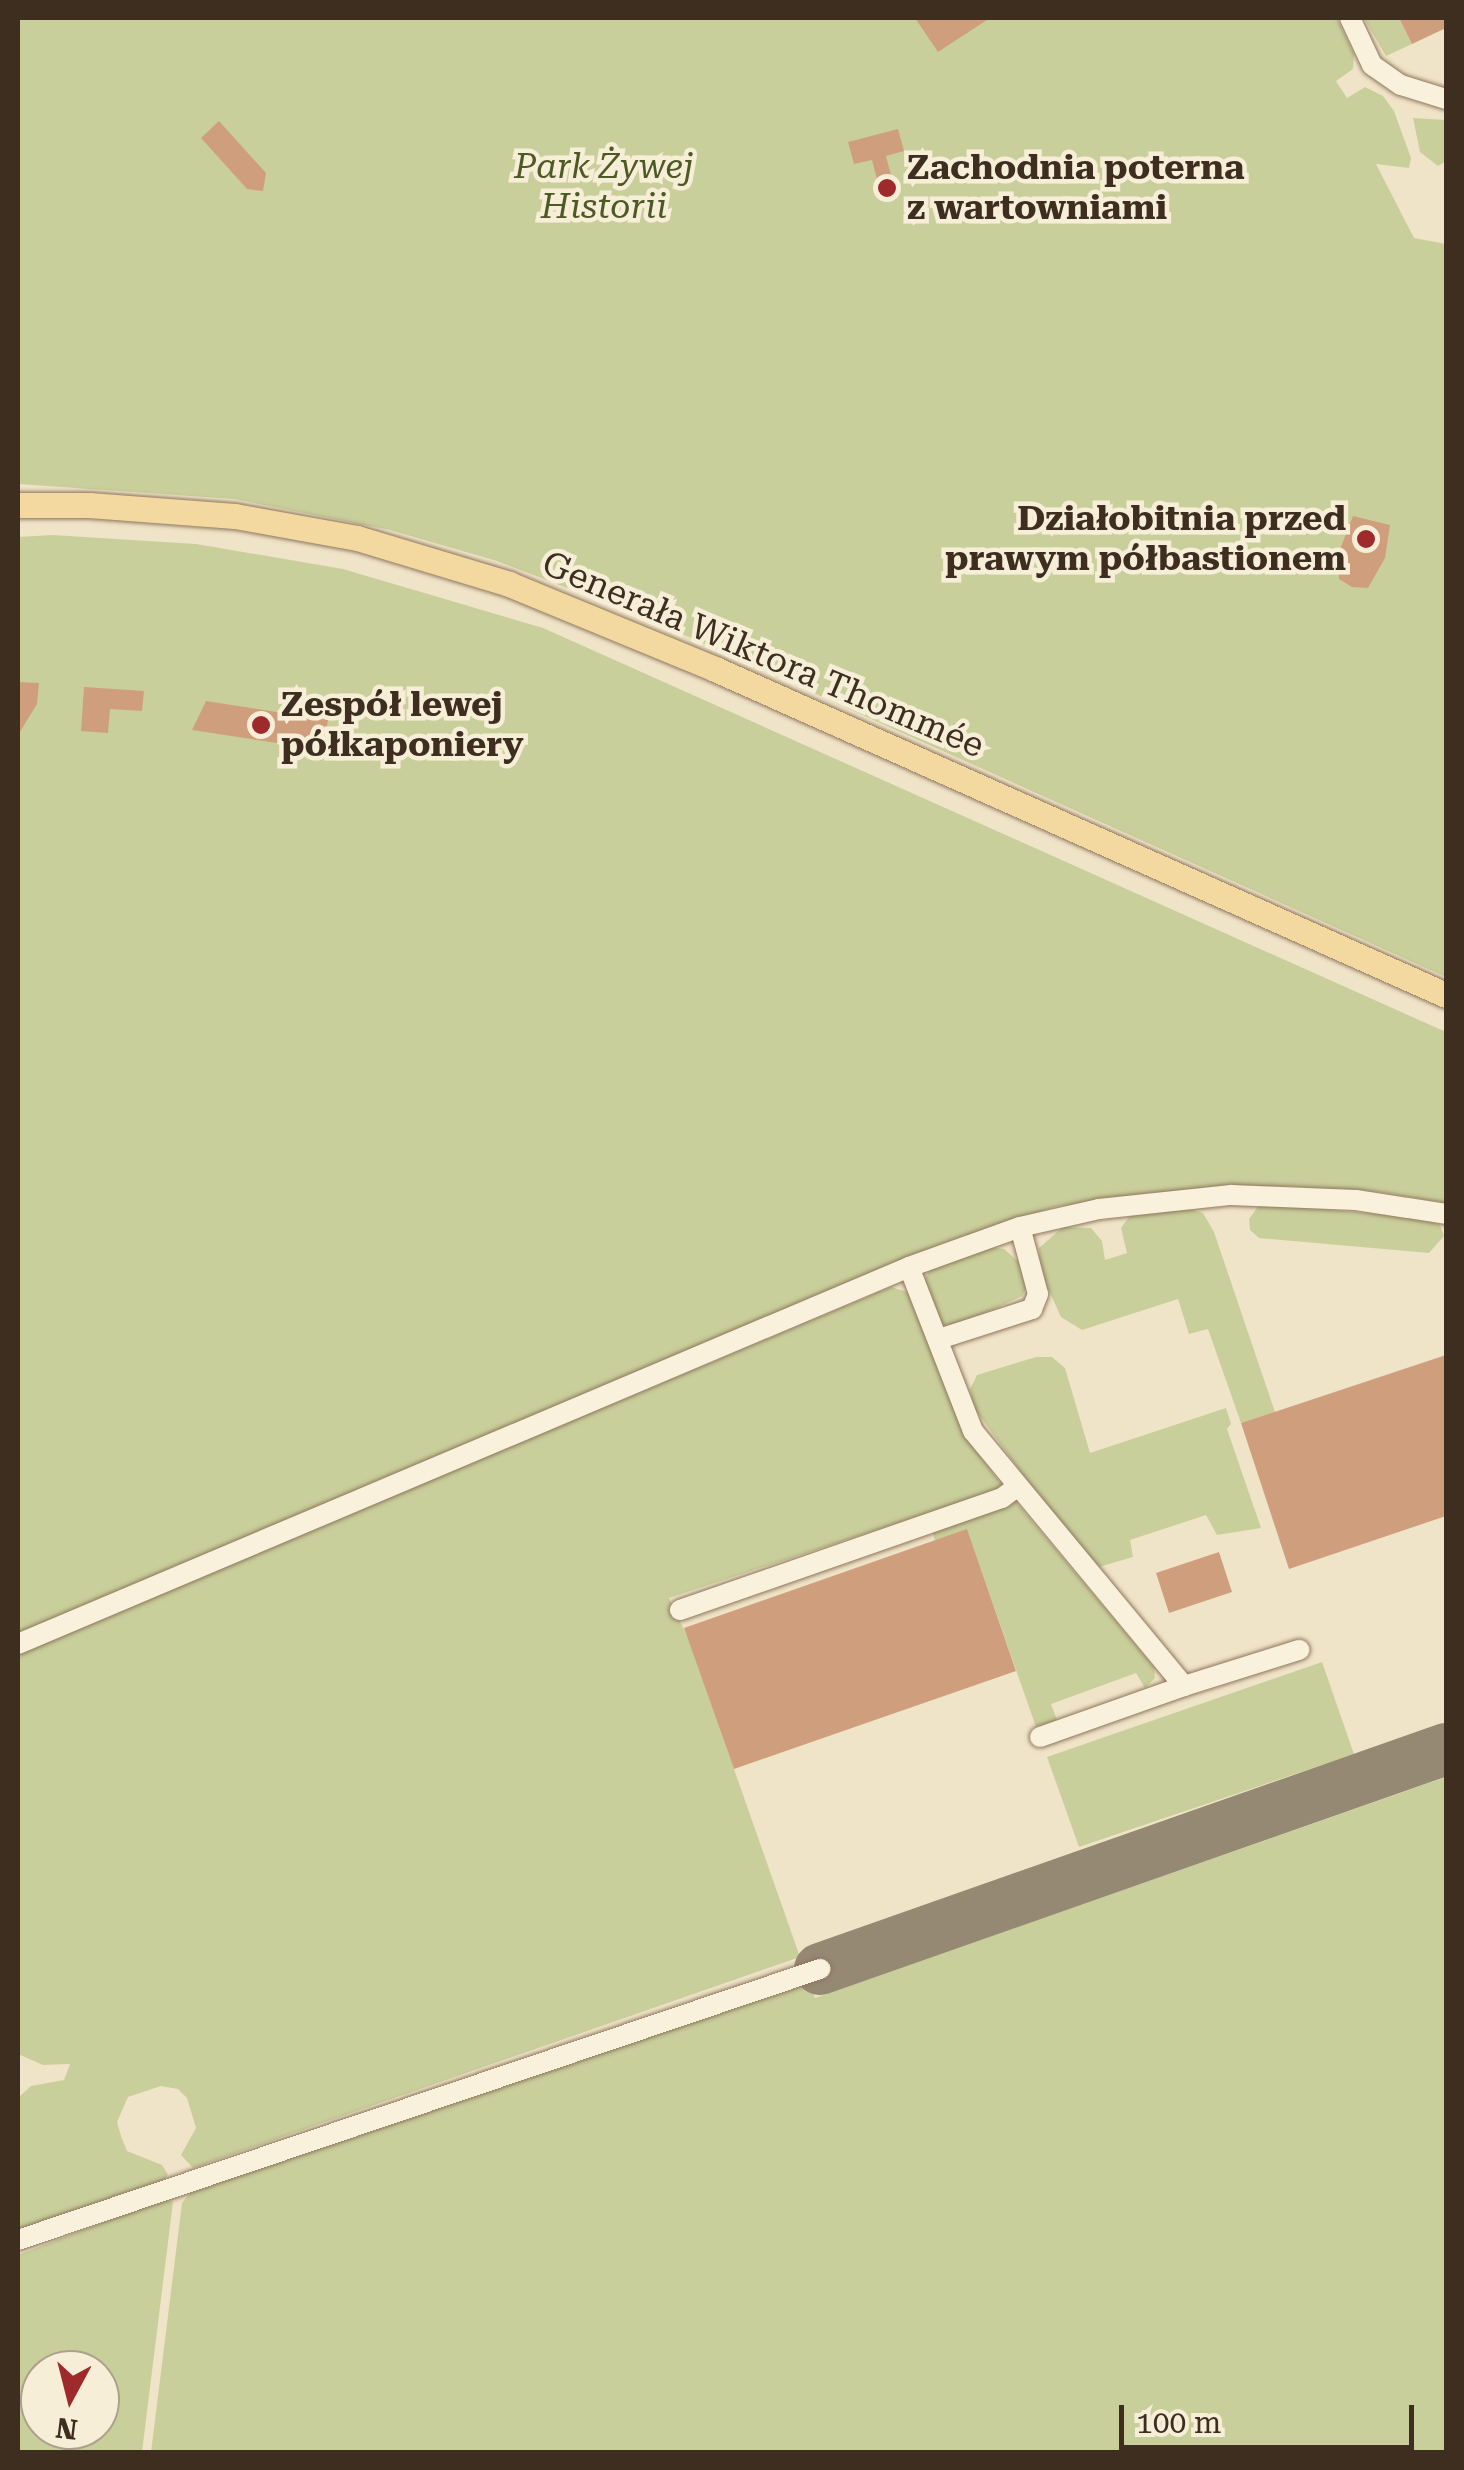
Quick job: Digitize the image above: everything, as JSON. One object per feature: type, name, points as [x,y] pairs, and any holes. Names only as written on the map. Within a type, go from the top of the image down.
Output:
[{"type":"main road","name":"Generała Wiktora Thommée","points":[[18,505],[105,505],[236,516],[357,538],[491,578],[715,669],[1446,994]]},
{"type":"lane","points":[[1350,18],[1372,65],[1401,85],[1446,99]]},
{"type":"lane","points":[[18,1644],[910,1267],[1020,1228],[1099,1209],[1231,1195],[1356,1200],[1446,1214]]},
{"type":"lane","points":[[939,1338],[1032,1309],[1038,1294],[1020,1228]]},
{"type":"lane","points":[[910,1267],[972,1431],[1184,1686]]},
{"type":"lane","points":[[680,1610],[1002,1498],[1018,1486]]},
{"type":"lane","points":[[1040,1737],[1299,1650]]},
{"type":"lane","points":[[18,2240],[820,1968]]},
{"type":"green space","name":"Park Żywej Historii","points":[[18,18],[1337,18],[1354,54],[1353,69],[1336,81],[1347,98],[1365,87],[1383,96],[1394,111],[1411,158],[1409,168],[1376,164],[1414,238],[1446,244],[1446,977],[651,620],[497,561],[390,530],[234,499],[18,484]]},
{"type":"green space","points":[[1364,18],[1399,18],[1412,44],[1386,56]]},
{"type":"green space","points":[[1413,118],[1446,120],[1446,161],[1438,166],[1420,152]]},
{"type":"green space","points":[[53,535],[196,544],[343,569],[543,628],[1446,1032],[1446,1203],[1379,1192],[1287,1186],[1148,1193],[1054,1207],[946,1242],[18,1633],[18,537]]},
{"type":"green space","points":[[1260,1204],[1424,1218],[1440,1225],[1444,1236],[1429,1253],[1259,1238],[1250,1230],[1249,1219]]},
{"type":"green space","points":[[1185,1208],[1203,1213],[1214,1232],[1275,1412],[1241,1423],[1208,1329],[1189,1334],[1178,1299],[1082,1330],[1061,1317],[1040,1271],[1039,1248],[1063,1227],[1091,1228],[1102,1241],[1105,1260],[1127,1253],[1121,1228],[1137,1212]]},
{"type":"green space","points":[[990,1247],[1004,1249],[1021,1264],[1030,1281],[1022,1296],[953,1328],[938,1322],[923,1284],[929,1271]]},
{"type":"green space","points":[[891,1287],[907,1292],[967,1438],[1004,1488],[669,1598],[688,1638],[800,1957],[193,2168],[181,2155],[196,2128],[187,2098],[178,2089],[161,2086],[128,2097],[117,2122],[127,2151],[162,2165],[168,2175],[162,2182],[18,2230],[19,2097],[31,2086],[64,2080],[70,2064],[43,2065],[18,2054],[18,1653]]},
{"type":"green space","points":[[1036,1357],[1052,1357],[1065,1368],[1090,1453],[1226,1408],[1231,1424],[1227,1429],[1261,1528],[1217,1535],[1206,1515],[1130,1540],[1133,1557],[1099,1567],[1045,1505],[974,1408],[970,1389],[977,1375]]},
{"type":"green space","points":[[1015,1501],[1154,1667],[1155,1678],[1145,1688],[1136,1673],[1051,1704],[1057,1720],[1036,1727],[967,1530],[935,1541],[932,1529]]},
{"type":"green space","points":[[1322,1662],[1354,1754],[1079,1847],[1047,1757]]},
{"type":"green space","points":[[1446,1777],[1446,2452],[151,2452],[182,2203],[193,2189],[807,1976],[815,1998]]},
{"type":"green space","points":[[165,2199],[173,2202],[142,2452],[18,2452],[18,2255]]},
{"type":"building","points":[[915,18],[990,18],[938,52]]},
{"type":"building","points":[[1399,18],[1446,18],[1446,28],[1412,44]]},
{"type":"building","points":[[219,121],[266,173],[263,191],[247,189],[201,138]]},
{"type":"building","name":"Zachodnia poterna z wartowniami","points":[[898,129],[904,151],[886,156],[894,187],[880,191],[872,160],[854,164],[848,142]]},
{"type":"building","name":"Działobitnia przed prawym półbastionem","points":[[1353,516],[1390,525],[1385,558],[1368,588],[1352,587],[1339,579],[1339,552]]},
{"type":"building","points":[[18,682],[39,683],[37,704],[18,735]]},
{"type":"building","points":[[84,687],[144,691],[142,711],[110,709],[108,733],[81,731]]},
{"type":"building","name":"Zespół lewej półkaponiery","points":[[206,701],[328,720],[323,750],[192,730]]},
{"type":"building","points":[[1446,1355],[1446,1516],[1289,1569],[1241,1423]]},
{"type":"building","points":[[967,1529],[1016,1671],[734,1769],[684,1628]]},
{"type":"building","points":[[1219,1552],[1232,1592],[1169,1613],[1156,1573]]},
{"type":"taxiway","points":[[820,1969],[1446,1749]]},
{"type":"place","name":"Zachodnia poterna z wartowniami","points":[[887,188]]},
{"type":"place","name":"Działobitnia przed prawym półbastionem","points":[[1366,539]]},
{"type":"place","name":"Zespół lewej półkaponiery","points":[[261,725]]}]
